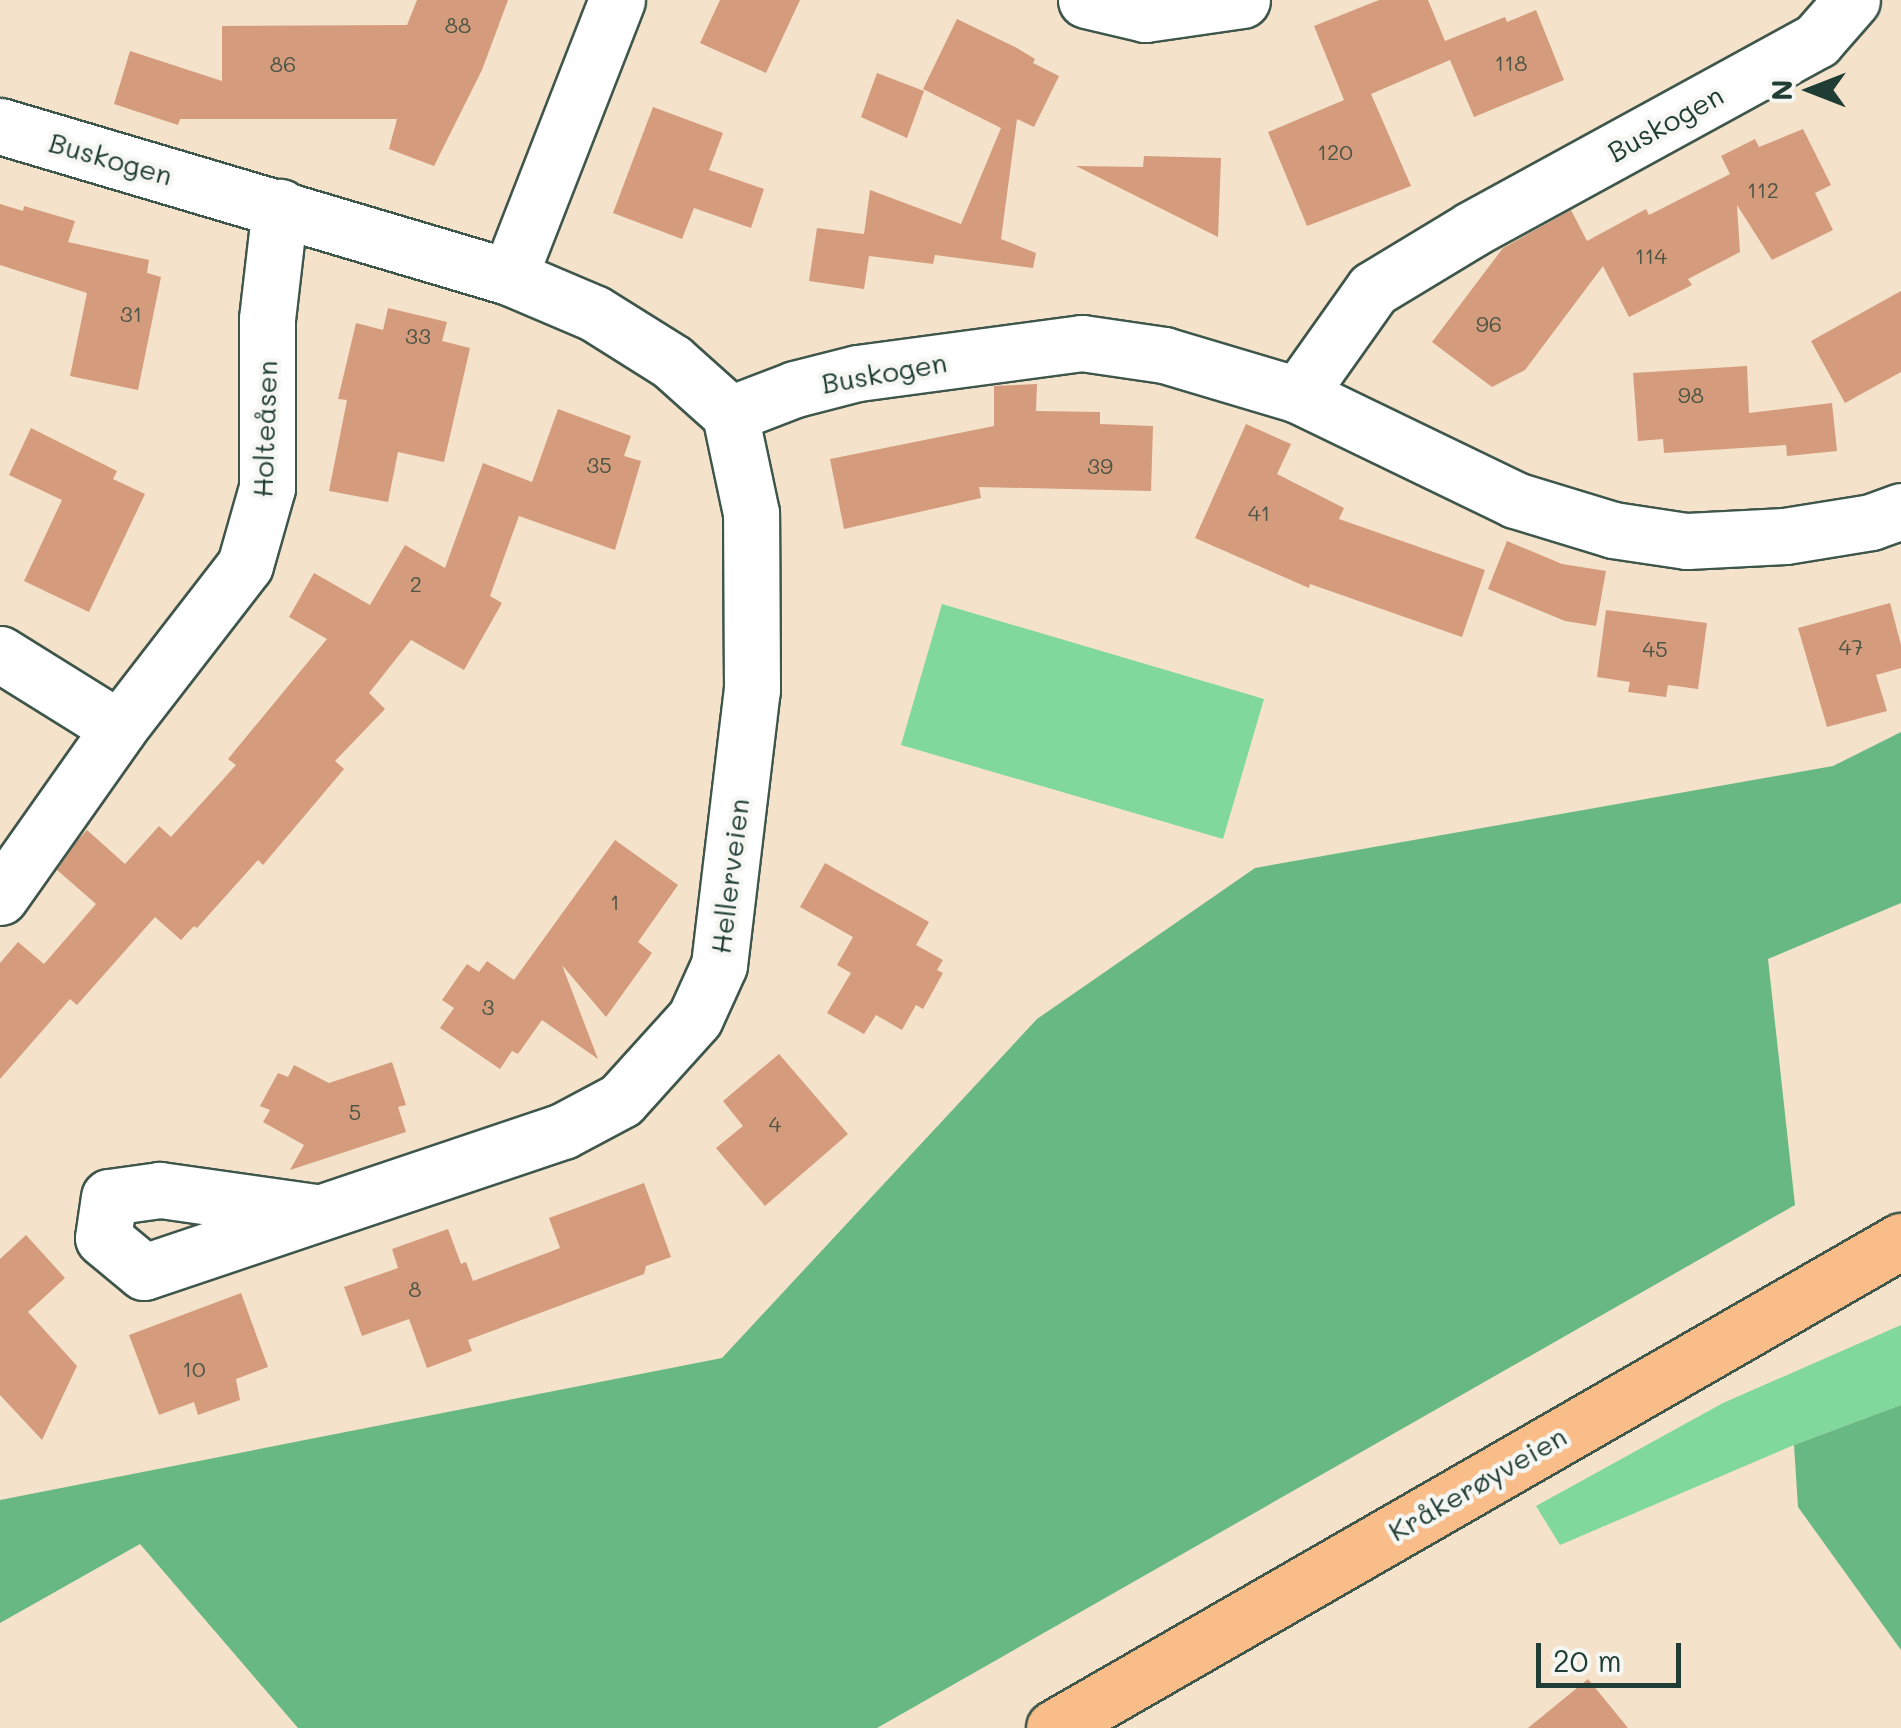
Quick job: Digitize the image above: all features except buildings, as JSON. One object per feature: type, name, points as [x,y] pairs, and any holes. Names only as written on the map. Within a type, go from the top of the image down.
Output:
[{"type":"main road","name":"Kråkerøyveien","points":[[1054,1728],[1901,1240]]},
{"type":"street","points":[[509,277],[617,0]]},
{"type":"street","points":[[1086,0],[1145,14],[1242,0]]},
{"type":"street","name":"Buskogen","points":[[1298,395],[1373,290],[1472,229],[1817,40],[1852,0]]},
{"type":"street","name":"Buskogen","points":[[0,126],[509,277],[594,313],[672,362],[730,414],[795,389],[858,373],[1082,344],[1164,355],[1298,395],[1515,500],[1613,530],[1688,541],[1784,536],[1871,522],[1901,511]]},
{"type":"street","name":"Holteåsen","points":[[0,897],[119,728],[244,565],[267,488],[267,319],[280,207]]},
{"type":"street","name":"Hellerveien","points":[[315,1212],[564,1130],[621,1100],[695,1018],[719,965],[752,690],[751,513],[730,414]]},
{"type":"street","points":[[0,654],[119,728]]},
{"type":"green space","points":[[942,604],[1264,699],[1223,839],[901,745]]},
{"type":"green space","points":[[1901,732],[1901,903],[1768,959],[1795,1205],[877,1728],[298,1728],[140,1544],[0,1623],[0,1500],[722,1358],[1037,1019],[1255,868],[1833,766]]},
{"type":"green space","points":[[1901,1325],[1901,1405],[1794,1445],[1560,1545],[1536,1506],[1723,1403]]},
{"type":"green space","points":[[1901,1405],[1901,1650],[1798,1507],[1794,1445]]}]
